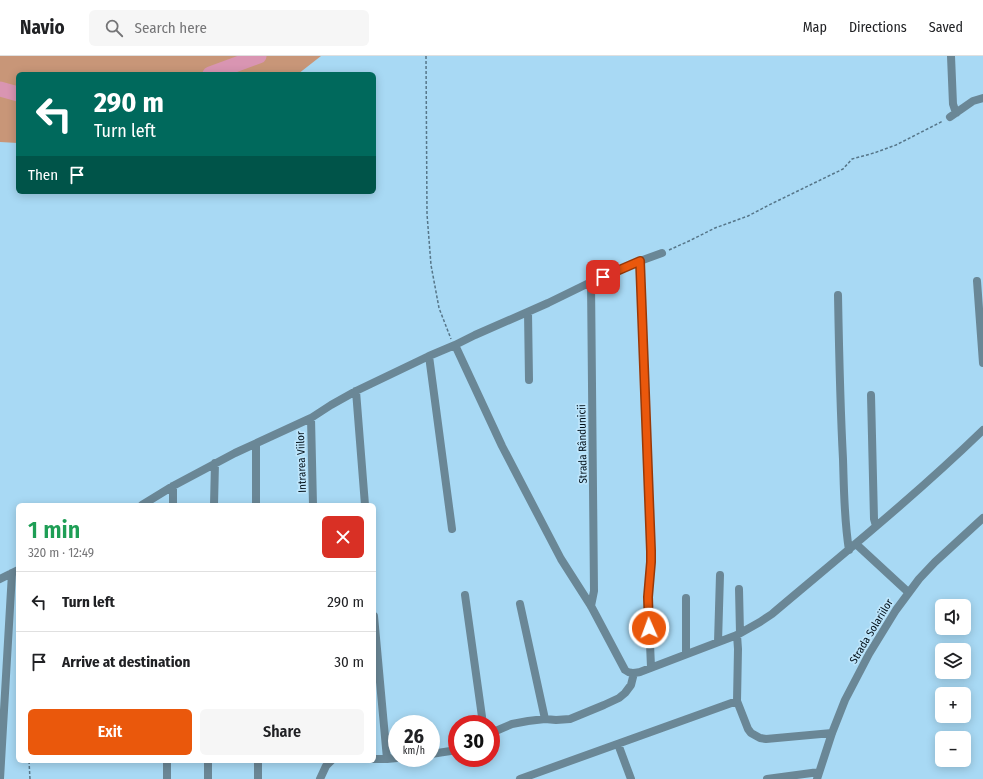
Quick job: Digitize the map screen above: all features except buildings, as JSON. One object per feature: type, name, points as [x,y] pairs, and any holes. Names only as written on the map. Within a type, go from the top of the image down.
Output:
[{"type":"street","points":[[951,56],[953,115]]},
{"type":"street","points":[[953,115],[973,101],[983,98]]},
{"type":"street","points":[[145,503],[173,486],[235,453],[311,418],[356,391],[591,282],[662,253]]},
{"type":"street","points":[[640,261],[651,551],[648,597],[651,667]]},
{"type":"street","points":[[977,281],[983,363]]},
{"type":"street","name":"Strada Rândunicii","points":[[591,282],[594,591],[591,606]]},
{"type":"street","points":[[838,295],[843,476],[848,550]]},
{"type":"street","points":[[528,312],[529,380]]},
{"type":"street","points":[[455,345],[502,446],[561,559],[591,606],[625,670],[629,673],[634,673],[651,667],[738,634],[772,614],[856,544],[943,468],[983,430]]},
{"type":"street","points":[[429,356],[452,529]]},
{"type":"street","points":[[356,391],[365,503]]},
{"type":"street","points":[[871,395],[874,519],[876,526]]},
{"type":"street","name":"Intrarea Viilor","points":[[311,418],[313,503]]},
{"type":"street","points":[[256,444],[256,503]]},
{"type":"street","points":[[214,503],[215,464]]},
{"type":"street","points":[[173,486],[173,503]]},
{"type":"street","name":"Strada Solariilor","points":[[818,776],[832,733],[845,700],[883,630],[908,592],[935,562],[983,518]]},
{"type":"street","points":[[856,544],[908,592]]},
{"type":"street","points":[[0,579],[15,571]]},
{"type":"street","points":[[0,779],[12,589],[15,571]]},
{"type":"street","points":[[718,642],[720,575]]},
{"type":"street","points":[[739,589],[737,701],[748,729],[751,733],[760,738],[766,739],[832,733]]},
{"type":"street","points":[[465,595],[482,715]]},
{"type":"street","points":[[686,598],[686,654]]},
{"type":"street","points":[[520,604],[545,719]]},
{"type":"street","points":[[376,638],[387,759],[376,759]]},
{"type":"street","points":[[500,729],[512,724],[528,721],[570,719],[604,705],[625,693],[631,685],[634,673]]},
{"type":"street","points":[[520,779],[737,701]]},
{"type":"street","points":[[618,744],[632,779]]},
{"type":"street","points":[[167,763],[167,779]]},
{"type":"street","points":[[208,763],[208,779]]},
{"type":"street","points":[[258,763],[258,779]]},
{"type":"street","points":[[321,763],[323,771]]},
{"type":"street","points":[[320,779],[323,771],[329,763]]},
{"type":"street","points":[[767,779],[818,776]]},
{"type":"path","points":[[426,56],[427,214],[431,265],[439,308],[449,335],[455,345]]},
{"type":"path","points":[[662,253],[715,228],[748,216],[843,169],[852,159],[896,145],[953,115]]},
{"type":"path","points":[[30,763],[30,779]]},
{"type":"shaded area","points":[[0,56],[321,56],[301,72],[16,72],[16,143],[0,142]]},
{"type":"waterway","points":[[215,72],[259,56]]},
{"type":"waterway","points":[[0,89],[16,93]]},
{"type":"route","points":[[603,277],[640,261],[651,551],[651,571],[648,597],[649,628]]}]
